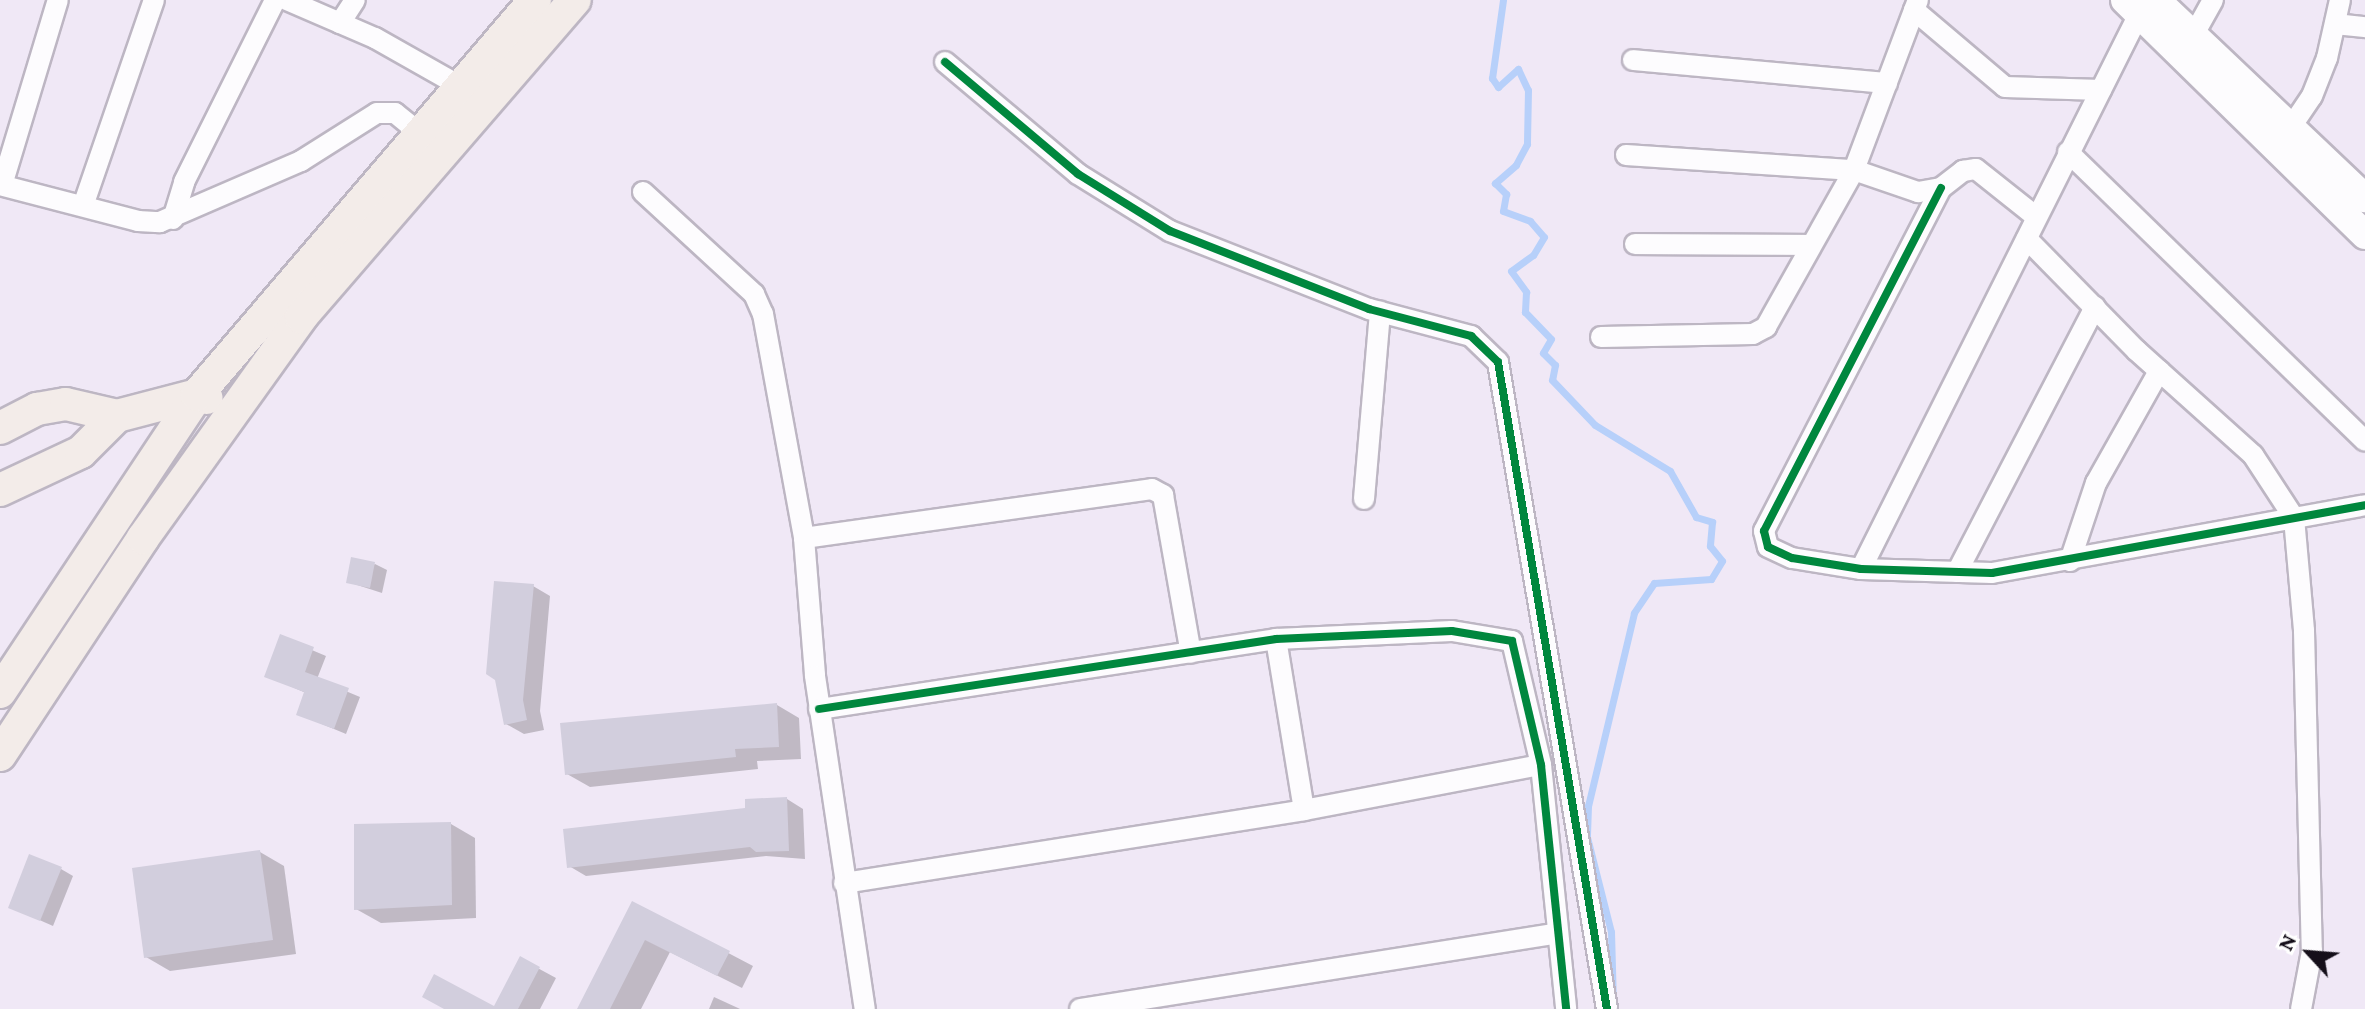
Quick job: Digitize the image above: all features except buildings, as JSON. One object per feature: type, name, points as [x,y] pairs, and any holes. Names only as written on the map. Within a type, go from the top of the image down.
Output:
[{"type":"main road","points":[[0,755],[233,406],[504,58],[535,0]]},
{"type":"main road","points":[[0,692],[197,395],[460,86],[504,58],[575,0]]},
{"type":"main road","points":[[2140,5],[2193,36],[2365,198]]},
{"type":"main road","points":[[2140,5],[2365,235]]},
{"type":"main road","points":[[0,428],[37,409],[66,404],[117,416],[197,395],[233,406]]},
{"type":"main road","points":[[0,490],[81,452],[117,416]]},
{"type":"street","points":[[58,0],[1,185],[138,221],[173,219],[301,161],[377,113],[395,113],[420,133]]},
{"type":"street","points":[[83,206],[154,0]]},
{"type":"street","points":[[173,219],[184,182],[275,0]]},
{"type":"street","points":[[287,0],[340,23],[460,86]]},
{"type":"street","points":[[340,23],[355,0]]},
{"type":"street","points":[[2193,36],[2213,0]]},
{"type":"street","points":[[2291,127],[2312,96],[2340,0]]},
{"type":"street","points":[[1601,337],[1759,333],[1854,170],[1916,5],[2005,87],[2101,90]]},
{"type":"street","points":[[1861,569],[2027,239],[2035,216],[2101,90],[2140,5]]},
{"type":"street","points":[[2335,24],[2365,27]]},
{"type":"street","points":[[1633,60],[1887,83]]},
{"type":"street","points":[[945,62],[1115,201],[1271,275],[1380,312],[1471,336],[1498,362],[1607,1009]]},
{"type":"street","points":[[2068,152],[2365,441]]},
{"type":"street","points":[[1626,155],[1854,170],[1918,192],[1941,188]]},
{"type":"street","points":[[2035,216],[1976,169],[1963,171],[1941,188],[1764,531],[1768,547],[1792,558],[1861,569],[1992,573],[2070,561],[2160,539],[2365,505]]},
{"type":"street","points":[[643,192],[754,294],[763,314],[804,538],[819,709],[865,1009]]},
{"type":"street","points":[[2027,239],[2159,371],[2253,455],[2294,518],[2304,631],[2312,951],[2301,1009]]},
{"type":"street","points":[[1635,244],[1811,245]]},
{"type":"street","points":[[1957,572],[2095,307]]},
{"type":"street","points":[[1364,499],[1380,312]]},
{"type":"street","points":[[2070,561],[2096,483],[2159,371]]},
{"type":"street","points":[[804,538],[1152,489],[1163,495],[1191,653]]},
{"type":"street","points":[[819,709],[1276,639],[1452,631],[1512,641],[1541,765],[1555,934],[1566,1009]]},
{"type":"street","points":[[1276,639],[1304,810]]},
{"type":"street","points":[[844,883],[1304,810],[1541,765]]},
{"type":"street","points":[[1080,1009],[1555,934]]},
{"type":"waterway","points":[[1503,0],[1492,78],[1498,87],[1518,69],[1528,90],[1527,144],[1516,165],[1495,183],[1506,194],[1503,211],[1530,221],[1544,237],[1533,255],[1511,271],[1526,292],[1525,312],[1551,339],[1543,353],[1555,365],[1552,380],[1595,425],[1670,471],[1696,517],[1712,522],[1710,546],[1722,561],[1711,579],[1654,583],[1634,613],[1588,806],[1587,837],[1611,932],[1613,1003]]},
{"type":"cycle path","points":[[945,62],[1078,174],[1170,231],[1369,309],[1471,336],[1498,362],[1607,1009]]},
{"type":"cycle path","points":[[1941,188],[1764,531],[1768,547],[1792,558],[1861,569],[1992,573],[2365,505]]},
{"type":"cycle path","points":[[819,709],[1276,639],[1452,631],[1512,641],[1541,765],[1566,1009]]}]
